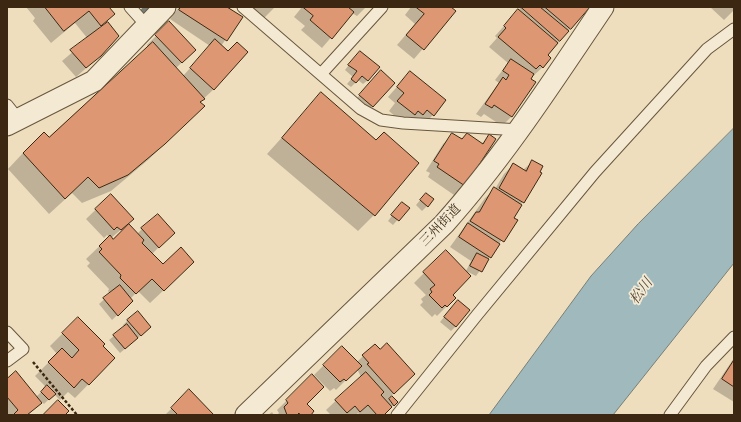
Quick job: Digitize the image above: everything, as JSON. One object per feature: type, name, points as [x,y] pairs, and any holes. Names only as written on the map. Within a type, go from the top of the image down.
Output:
[{"type":"street","points":[[13,117],[94,82],[146,24],[165,7]]},
{"type":"street","name":"三州街道","points":[[246,415],[444,224],[464,202],[520,130],[603,7]]},
{"type":"lane","points":[[130,7],[146,24]]},
{"type":"lane","points":[[243,7],[361,109],[381,120],[403,123],[520,130]]},
{"type":"lane","points":[[321,74],[382,7]]},
{"type":"lane","points":[[397,415],[595,172],[707,49],[734,29]]},
{"type":"lane","points":[[7,332],[24,349],[7,361]]},
{"type":"lane","points":[[670,415],[706,366],[734,337]]},
{"type":"path","points":[[24,349],[77,415]]},
{"type":"water","name":"松川","points":[[734,128],[734,263],[613,415],[489,415],[591,276],[638,224]]},
{"type":"building","points":[[45,7],[109,7],[115,14],[101,26],[89,11],[64,31]]},
{"type":"building","points":[[181,7],[227,7],[243,17],[227,41],[179,10]]},
{"type":"building","points":[[303,7],[348,7],[354,12],[332,39],[310,20],[313,16]]},
{"type":"building","points":[[416,7],[451,7],[456,11],[424,50],[406,35],[424,14]]},
{"type":"building","points":[[521,7],[540,7],[569,31],[560,41]]},
{"type":"building","points":[[545,7],[590,7],[571,29]]},
{"type":"building","points":[[518,9],[558,43],[548,55],[551,58],[543,68],[540,65],[536,69],[498,37],[506,28],[504,26]]},
{"type":"building","points":[[169,21],[196,50],[182,63],[155,35]]},
{"type":"building","points":[[108,22],[119,36],[101,56],[86,68],[70,50]]},
{"type":"building","points":[[215,39],[228,51],[237,42],[248,52],[214,90],[190,68]]},
{"type":"building","points":[[153,42],[205,99],[200,102],[205,106],[165,144],[128,175],[99,188],[88,177],[65,199],[23,153],[44,132],[49,137]]},
{"type":"building","points":[[360,51],[380,67],[368,81],[362,76],[356,83],[351,79],[357,71],[348,65]]},
{"type":"building","points":[[511,59],[534,74],[531,79],[536,82],[512,117],[494,105],[492,108],[485,104],[503,77],[506,80],[509,75],[503,71]]},
{"type":"building","points":[[381,70],[395,83],[373,107],[359,95]]},
{"type":"building","points":[[410,71],[446,100],[434,116],[427,110],[423,115],[418,111],[415,115],[397,101],[404,93],[397,87]]},
{"type":"building","points":[[321,92],[376,140],[384,132],[419,163],[375,216],[282,138]]},
{"type":"building","points":[[452,133],[462,139],[467,133],[483,144],[489,134],[496,139],[465,186],[437,167],[439,164],[434,161]]},
{"type":"building","points":[[532,160],[543,166],[540,172],[542,173],[524,203],[499,188],[513,163],[526,171]]},
{"type":"building","points":[[494,187],[522,205],[514,218],[518,220],[504,242],[470,221],[476,212],[479,212]]},
{"type":"building","points":[[426,193],[434,199],[428,207],[420,200]]},
{"type":"building","points":[[111,194],[134,219],[121,230],[117,227],[114,230],[95,209]]},
{"type":"building","points":[[402,202],[410,208],[399,221],[391,215]]},
{"type":"building","points":[[158,214],[175,233],[159,248],[141,228]]},
{"type":"building","points":[[468,223],[500,244],[491,258],[459,237]]},
{"type":"building","points":[[129,224],[144,240],[142,243],[163,264],[181,247],[194,262],[164,291],[152,279],[136,294],[120,278],[121,275],[99,252],[102,249],[99,246],[110,235],[113,239]]},
{"type":"building","points":[[446,250],[471,276],[453,295],[456,298],[447,307],[445,305],[442,308],[429,295],[432,292],[430,289],[435,285],[423,272]]},
{"type":"building","points":[[477,253],[489,259],[482,272],[470,266]]},
{"type":"building","points":[[120,285],[133,301],[118,316],[103,298]]},
{"type":"building","points":[[458,300],[470,310],[456,327],[444,317]]},
{"type":"building","points":[[138,311],[151,327],[141,336],[127,320]]},
{"type":"building","points":[[78,317],[105,344],[103,346],[115,358],[89,385],[82,379],[74,388],[48,362],[62,348],[72,358],[79,350],[62,333]]},
{"type":"building","points":[[127,324],[138,338],[125,349],[113,335]]},
{"type":"building","points":[[387,343],[415,374],[394,394],[367,364],[369,363],[362,355],[375,344],[380,349]]},
{"type":"building","points":[[342,346],[362,366],[346,381],[344,379],[340,382],[323,365]]},
{"type":"building","points":[[734,360],[734,387],[722,379]]},
{"type":"building","points":[[16,371],[42,403],[27,415],[13,415],[18,410],[7,397],[7,379]]},
{"type":"building","points":[[366,372],[384,392],[381,395],[392,407],[384,415],[377,415],[368,405],[360,412],[355,406],[347,413],[335,400]]},
{"type":"building","points":[[312,374],[324,387],[307,404],[314,411],[311,415],[300,415],[299,413],[297,415],[287,415],[284,407],[288,403],[286,400]]},
{"type":"building","points":[[47,385],[56,394],[49,400],[41,392]]},
{"type":"building","points":[[189,389],[214,415],[178,415],[171,408]]},
{"type":"building","points":[[392,396],[398,402],[394,406],[389,399]]},
{"type":"building","points":[[58,400],[69,411],[65,415],[43,415]]},
{"type":"waterway","points":[[138,20],[147,7]]}]
